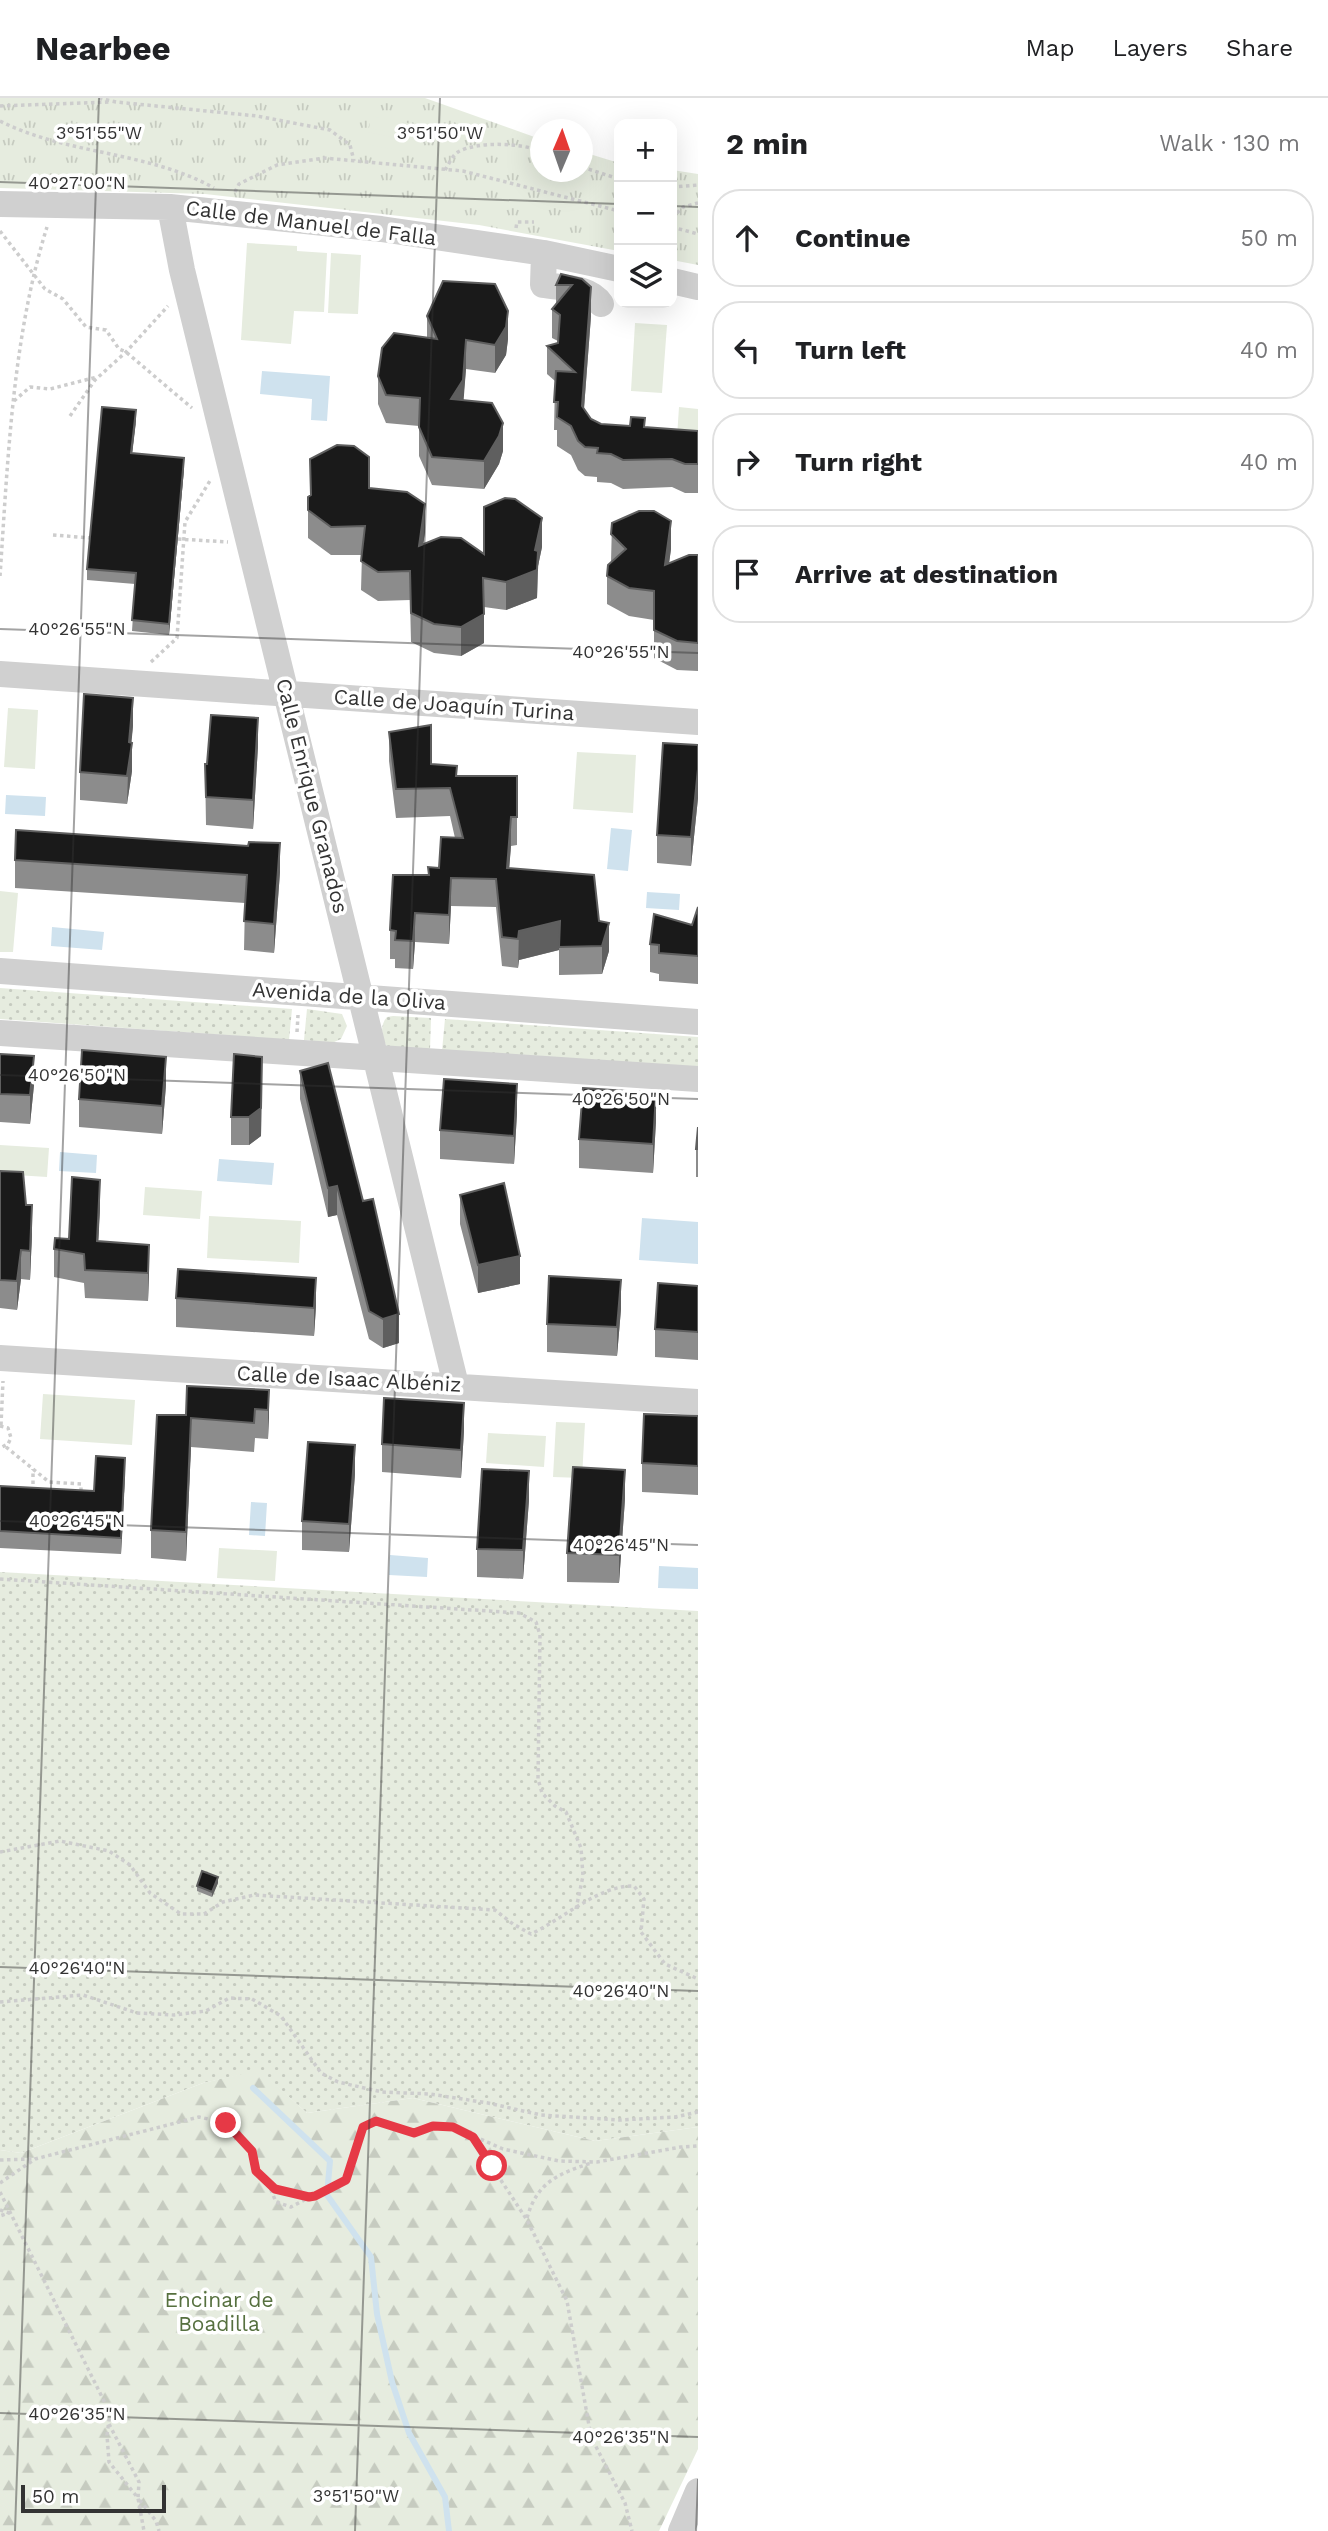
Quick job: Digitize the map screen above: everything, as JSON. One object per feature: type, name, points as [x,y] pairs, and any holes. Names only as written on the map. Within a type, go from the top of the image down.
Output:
[{"type":"street","name":"Calle de Manuel de Falla","points":[[0,204],[170,207],[228,205],[544,253],[614,268]]},
{"type":"street","name":"Calle Enrique Granados","points":[[170,207],[186,287],[456,1385]]},
{"type":"street","points":[[544,253],[543,285],[585,291],[596,296],[601,304]]},
{"type":"street","points":[[677,282],[698,287]]},
{"type":"street","name":"Calle de Joaquín Turina","points":[[0,674],[698,722]]},
{"type":"street","name":"Avenida de la Oliva","points":[[0,971],[698,1022]]},
{"type":"street","points":[[0,1033],[698,1079]]},
{"type":"street","name":"Calle de Isaac Albéniz","points":[[2,1369],[456,1385],[698,1402]]},
{"type":"street","points":[[681,2531],[698,2491]]},
{"type":"path","points":[[99,98],[257,116],[330,130],[349,145],[354,161]]},
{"type":"path","points":[[0,106],[116,102]]},
{"type":"path","points":[[0,121],[18,130],[191,175],[228,205],[239,184],[277,165],[324,158],[463,171],[614,210]]},
{"type":"path","points":[[445,170],[456,153],[473,146],[530,147]]},
{"type":"path","points":[[593,170],[614,177]]},
{"type":"path","points":[[677,187],[698,185]]},
{"type":"path","points":[[677,213],[683,206],[698,203]]},
{"type":"path","points":[[0,576],[14,401],[32,274],[54,205]]},
{"type":"path","points":[[677,229],[697,235]]},
{"type":"path","points":[[0,231],[45,289],[63,299],[86,327],[106,330],[119,349],[126,352],[193,410]]},
{"type":"path","points":[[70,416],[99,376],[126,352],[186,287]]},
{"type":"path","points":[[14,401],[30,387],[50,389],[99,376]]},
{"type":"path","points":[[147,666],[177,638],[185,522],[227,453]]},
{"type":"path","points":[[53,535],[91,538]]},
{"type":"path","points":[[178,539],[249,543]]},
{"type":"path","points":[[296,1051],[300,992]]},
{"type":"path","points":[[0,1448],[6,1447],[11,1434],[8,1428],[1,1426],[2,1369]]},
{"type":"path","points":[[6,1447],[49,1482],[81,1484],[80,1502]]},
{"type":"path","points":[[33,1469],[33,1500]]},
{"type":"path","points":[[0,1579],[519,1613],[536,1622],[540,1635],[538,1779],[542,1793],[566,1812],[581,1848],[583,1876],[576,1909]]},
{"type":"path","points":[[0,1852],[60,1841],[109,1851],[130,1865],[150,1893],[181,1914],[204,1914],[223,1902],[254,1895],[301,1896],[495,1910],[531,1934],[619,1886],[634,1886],[644,1899],[641,1932],[666,1964],[698,1979]]},
{"type":"path","points":[[0,2002],[83,1995],[137,2013],[174,2014],[206,2011],[229,1998],[252,1999],[281,2016],[321,2073],[338,2082],[382,2091],[430,2094],[488,2103],[541,2115],[620,2120],[675,2117],[698,2112]]},
{"type":"path","points":[[0,2160],[35,2159],[199,2117],[226,2123],[252,2151],[256,2171],[275,2189],[309,2197]]},
{"type":"path","points":[[267,2181],[276,2203],[291,2207],[346,2180],[363,2127],[376,2121],[414,2133],[433,2126],[453,2127],[503,2149],[559,2161],[597,2162]]},
{"type":"path","points":[[473,2137],[527,2220],[567,2301],[591,2437],[625,2503],[633,2530]]},
{"type":"path","points":[[527,2220],[531,2204],[540,2190],[551,2179],[569,2171],[597,2162],[698,2146]]},
{"type":"path","points":[[0,2183],[35,2159]]},
{"type":"path","points":[[0,2192],[110,2413],[109,2462],[156,2521],[159,2531]]},
{"type":"path","points":[[0,2210],[9,2213]]},
{"type":"path","points":[[0,2216],[9,2213]]},
{"type":"path","points":[[108,2424],[139,2482],[138,2498],[144,2531]]},
{"type":"green space","points":[[0,98],[425,98],[530,135],[530,182],[593,182],[593,155],[614,161],[614,250],[479,225],[205,194],[0,188]]},
{"type":"green space","points":[[371,116],[412,124],[410,136],[369,128]]},
{"type":"green space","points":[[368,132],[408,140],[407,152],[366,144]]},
{"type":"green space","points":[[677,171],[698,174],[698,265],[677,261]]},
{"type":"green space","points":[[247,243],[297,246],[297,251],[327,253],[324,312],[294,311],[291,344],[241,340]]},
{"type":"green space","points":[[331,253],[361,255],[358,314],[328,313]]},
{"type":"green space","points":[[635,323],[667,325],[662,393],[631,391]]},
{"type":"green space","points":[[679,407],[698,409],[698,438],[677,437]]},
{"type":"green space","points":[[8,708],[38,710],[35,769],[4,767]]},
{"type":"green space","points":[[577,752],[636,755],[633,813],[573,809]]},
{"type":"green space","points":[[0,891],[18,893],[13,952],[0,952]]},
{"type":"green space","points":[[0,988],[292,1009],[289,1040],[0,1019]]},
{"type":"green space","points":[[307,1009],[342,1014],[347,1026],[341,1039],[332,1043],[304,1040]]},
{"type":"green space","points":[[387,1017],[431,1018],[430,1050],[387,1047],[382,1028]]},
{"type":"green space","points":[[445,1019],[698,1037],[698,1069],[442,1051]]},
{"type":"green space","points":[[0,1145],[49,1148],[47,1177],[0,1174]]},
{"type":"green space","points":[[145,1187],[202,1191],[200,1219],[143,1215]]},
{"type":"green space","points":[[209,1216],[301,1221],[299,1263],[207,1258]]},
{"type":"green space","points":[[43,1394],[135,1400],[132,1445],[40,1439]]},
{"type":"green space","points":[[556,1422],[585,1423],[582,1478],[553,1477]]},
{"type":"green space","points":[[488,1433],[546,1436],[544,1467],[486,1463]]},
{"type":"green space","points":[[219,1548],[277,1551],[275,1581],[217,1578]]},
{"type":"green space","points":[[0,1572],[698,1611],[698,2127],[595,2141],[413,2098],[307,2113],[259,2071],[203,2083],[21,2153],[0,2150]]},
{"type":"green space","name":"Encinar de Boadilla","points":[[259,2070],[307,2113],[413,2098],[595,2141],[698,2127],[698,2449],[659,2531],[0,2531],[0,2150],[21,2153],[203,2083]]},
{"type":"water","points":[[262,371],[330,376],[327,421],[311,420],[312,399],[260,394]]},
{"type":"water","points":[[6,795],[46,797],[45,816],[5,814]]},
{"type":"water","points":[[611,828],[632,830],[628,871],[607,869]]},
{"type":"water","points":[[647,892],[680,894],[679,910],[646,908]]},
{"type":"water","points":[[52,927],[104,932],[102,950],[51,946]]},
{"type":"water","points":[[60,1152],[97,1155],[96,1173],[59,1171]]},
{"type":"water","points":[[219,1159],[274,1163],[272,1185],[217,1181]]},
{"type":"water","points":[[642,1218],[698,1222],[698,1264],[639,1260]]},
{"type":"water","points":[[251,1502],[267,1503],[265,1536],[249,1535]]},
{"type":"water","points":[[390,1555],[428,1558],[427,1577],[389,1575]]},
{"type":"water","points":[[659,1566],[698,1568],[698,1589],[658,1588]]},
{"type":"building","points":[[561,274],[582,279],[591,287],[582,406],[591,419],[601,424],[630,426],[631,417],[645,418],[644,427],[698,431],[698,464],[685,464],[672,459],[623,460],[611,454],[597,453],[598,448],[585,447],[578,441],[571,426],[557,417],[558,402],[554,402],[556,371],[575,372],[547,346],[558,343],[560,315],[552,309],[572,285],[556,285]]},
{"type":"building","points":[[443,281],[495,284],[508,311],[506,327],[495,345],[466,340],[463,380],[451,399],[492,403],[503,423],[499,436],[484,461],[432,457],[419,427],[420,398],[386,395],[378,376],[382,348],[394,333],[437,339],[427,316]]},
{"type":"building","points":[[102,407],[136,410],[131,453],[184,458],[169,624],[132,620],[136,573],[87,569]]},
{"type":"building","points":[[337,445],[354,446],[369,457],[369,488],[407,492],[425,504],[419,546],[441,537],[461,538],[484,554],[484,507],[505,498],[515,499],[542,518],[535,550],[538,551],[537,570],[506,582],[483,578],[484,614],[461,627],[434,624],[411,613],[410,571],[378,572],[361,561],[365,526],[331,527],[308,510],[308,497],[311,495],[310,459]]},
{"type":"building","points":[[639,511],[654,511],[671,521],[665,565],[689,555],[698,555],[698,643],[677,641],[654,630],[654,591],[629,588],[607,576],[608,565],[626,549],[611,534],[612,523]]},
{"type":"building","points":[[84,694],[133,698],[129,742],[132,743],[127,776],[80,772]]},
{"type":"building","points":[[211,715],[258,718],[253,800],[206,797],[205,764]]},
{"type":"building","points":[[431,725],[431,764],[457,766],[456,776],[517,776],[517,817],[511,817],[507,868],[594,875],[599,921],[609,923],[602,946],[559,947],[560,921],[519,931],[518,939],[502,937],[496,879],[451,878],[449,915],[415,913],[413,941],[395,940],[396,931],[390,930],[393,875],[429,875],[428,867],[439,868],[441,837],[463,838],[450,788],[396,789],[389,732]]},
{"type":"building","points":[[663,743],[698,745],[691,837],[657,835]]},
{"type":"building","points":[[16,830],[248,846],[249,842],[280,843],[274,924],[244,921],[247,875],[15,860]]},
{"type":"building","points":[[698,907],[698,956],[659,953],[659,945],[650,944],[654,914],[692,925]]},
{"type":"building","points":[[82,1050],[166,1057],[162,1106],[79,1099]]},
{"type":"building","points":[[0,1054],[34,1056],[30,1095],[0,1094]]},
{"type":"building","points":[[234,1054],[262,1057],[261,1108],[249,1117],[231,1117]]},
{"type":"building","points":[[328,1063],[363,1201],[373,1199],[399,1314],[383,1319],[369,1311],[337,1186],[328,1188],[300,1071]]},
{"type":"building","points":[[444,1079],[517,1084],[514,1136],[440,1130]]},
{"type":"building","points":[[583,1088],[656,1093],[653,1144],[579,1139]]},
{"type":"building","points":[[0,1171],[23,1172],[26,1205],[32,1205],[30,1251],[21,1250],[17,1281],[0,1280]]},
{"type":"building","points":[[72,1177],[100,1180],[97,1241],[149,1245],[148,1273],[85,1270],[84,1254],[54,1249],[55,1238],[69,1239]]},
{"type":"building","points":[[504,1183],[520,1256],[478,1265],[460,1195]]},
{"type":"building","points":[[178,1269],[316,1278],[314,1308],[176,1298]]},
{"type":"building","points":[[549,1276],[621,1280],[617,1327],[547,1324]]},
{"type":"building","points":[[658,1283],[698,1286],[698,1332],[655,1329]]},
{"type":"building","points":[[187,1386],[269,1390],[268,1410],[255,1409],[254,1423],[191,1418],[186,1532],[151,1530],[157,1415],[186,1415]]},
{"type":"building","points":[[384,1398],[464,1403],[461,1450],[382,1444]]},
{"type":"building","points":[[644,1414],[698,1416],[698,1466],[642,1463]]},
{"type":"building","points":[[308,1442],[355,1445],[349,1524],[302,1521]]},
{"type":"building","points":[[96,1456],[125,1458],[121,1538],[0,1531],[0,1486],[94,1491]]},
{"type":"building","points":[[573,1467],[625,1470],[619,1555],[567,1553]]},
{"type":"building","points":[[482,1469],[529,1471],[523,1550],[477,1549]]},
{"type":"building","points":[[202,1871],[218,1877],[212,1892],[197,1886]]},
{"type":"waterway","points":[[253,2088],[330,2161],[327,2195],[371,2257],[377,2314],[392,2382],[409,2433],[445,2497],[449,2531]]},
{"type":"route","points":[[226,2123],[252,2151],[256,2171],[275,2189],[309,2197],[346,2180],[363,2127],[376,2121],[414,2133],[433,2126],[453,2127],[473,2137],[492,2166]]}]
